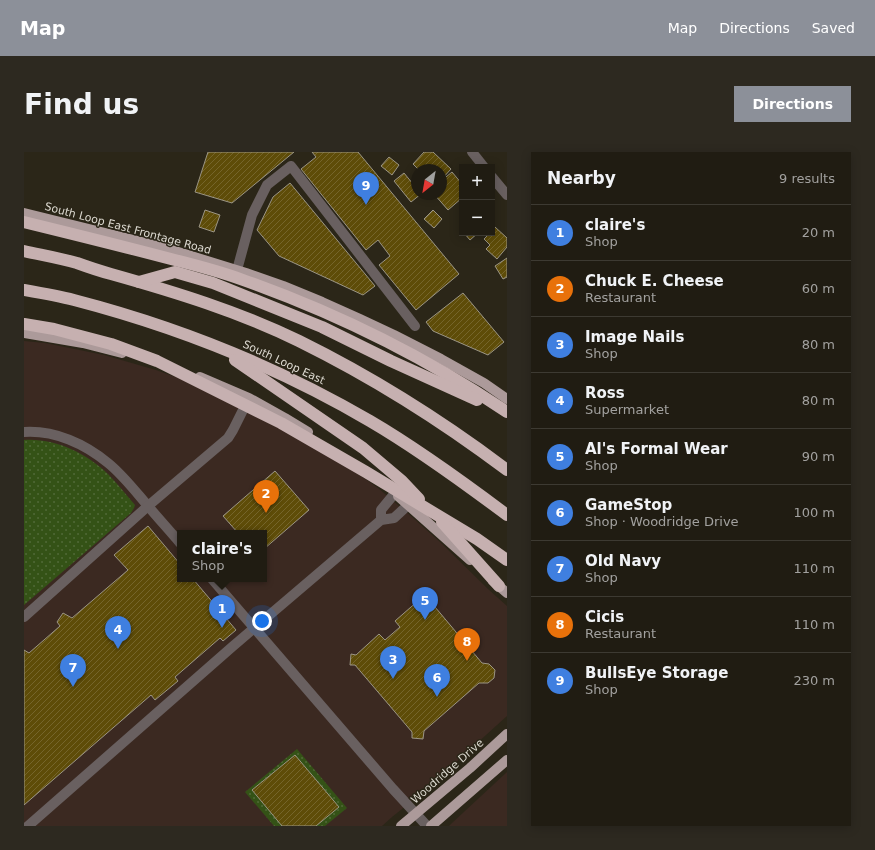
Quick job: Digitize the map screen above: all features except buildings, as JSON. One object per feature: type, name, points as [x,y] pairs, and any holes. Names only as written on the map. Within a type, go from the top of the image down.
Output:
[{"type":"highway","points":[[24,222],[190,264],[242,279],[291,298],[339,318],[413,355],[481,395],[507,413]]},
{"type":"highway","points":[[24,251],[76,263],[220,308],[299,341],[387,389],[473,444],[507,470]]},
{"type":"highway","points":[[139,282],[175,272],[213,283],[322,327],[392,361],[507,413]]},
{"type":"highway","name":"South Loop East","points":[[24,290],[73,300],[139,318],[214,345],[276,372],[326,396],[372,422],[439,465],[507,515]]},
{"type":"highway","points":[[24,324],[54,329],[111,344],[157,361],[281,422],[477,539],[507,560]]},
{"type":"highway","points":[[214,345],[363,448],[407,486],[503,589]]},
{"type":"main road","name":"South Loop East Frontage Road","points":[[24,213],[162,247],[283,286],[360,319],[484,383],[507,399]]},
{"type":"main road","points":[[24,333],[83,343],[140,357],[199,376],[249,398],[323,441],[362,467],[396,493],[503,589]]},
{"type":"main road","name":"Woodridge Drive","points":[[401,826],[470,768],[507,734]]},
{"type":"main road","points":[[431,826],[507,760]]},
{"type":"street","points":[[472,152],[482,164]]},
{"type":"street","points":[[237,270],[252,215],[267,186],[291,166],[415,326]]},
{"type":"street","points":[[495,181],[507,195]]},
{"type":"street","points":[[24,617],[148,506],[228,438],[249,398]]},
{"type":"street","points":[[24,432],[42,432],[73,440],[108,463],[130,484],[177,540]]},
{"type":"street","points":[[381,520],[381,510],[396,493]]},
{"type":"street","points":[[28,826],[381,520],[394,518],[408,504]]},
{"type":"street","points":[[215,582],[390,786],[427,826]]},
{"type":"shaded area","points":[[24,341],[45,343],[104,355],[156,370],[215,391],[330,454],[378,488],[411,516],[507,606],[507,716],[422,793],[382,826],[24,826]]},
{"type":"shaded area","points":[[507,772],[507,826],[449,826],[451,824]]},
{"type":"green space","points":[[24,440],[36,440],[58,444],[80,453],[108,474],[135,505],[131,513],[24,605]]},
{"type":"green space","points":[[297,749],[347,808],[325,826],[274,826],[245,792]]},
{"type":"place","name":"BullsEye Storage","points":[[366,205]]},
{"type":"place","name":"Chuck E. Cheese","points":[[266,513]]},
{"type":"place","name":"Al's Formal Wear","points":[[425,620]]},
{"type":"place","name":"claire's","points":[[222,628]]},
{"type":"place","name":"Ross","points":[[118,649]]},
{"type":"place","name":"Cicis","points":[[467,661]]},
{"type":"place","name":"Image Nails","points":[[393,679]]},
{"type":"place","name":"Old Navy","points":[[73,687]]},
{"type":"place","name":"GameStop","points":[[437,697]]}]
